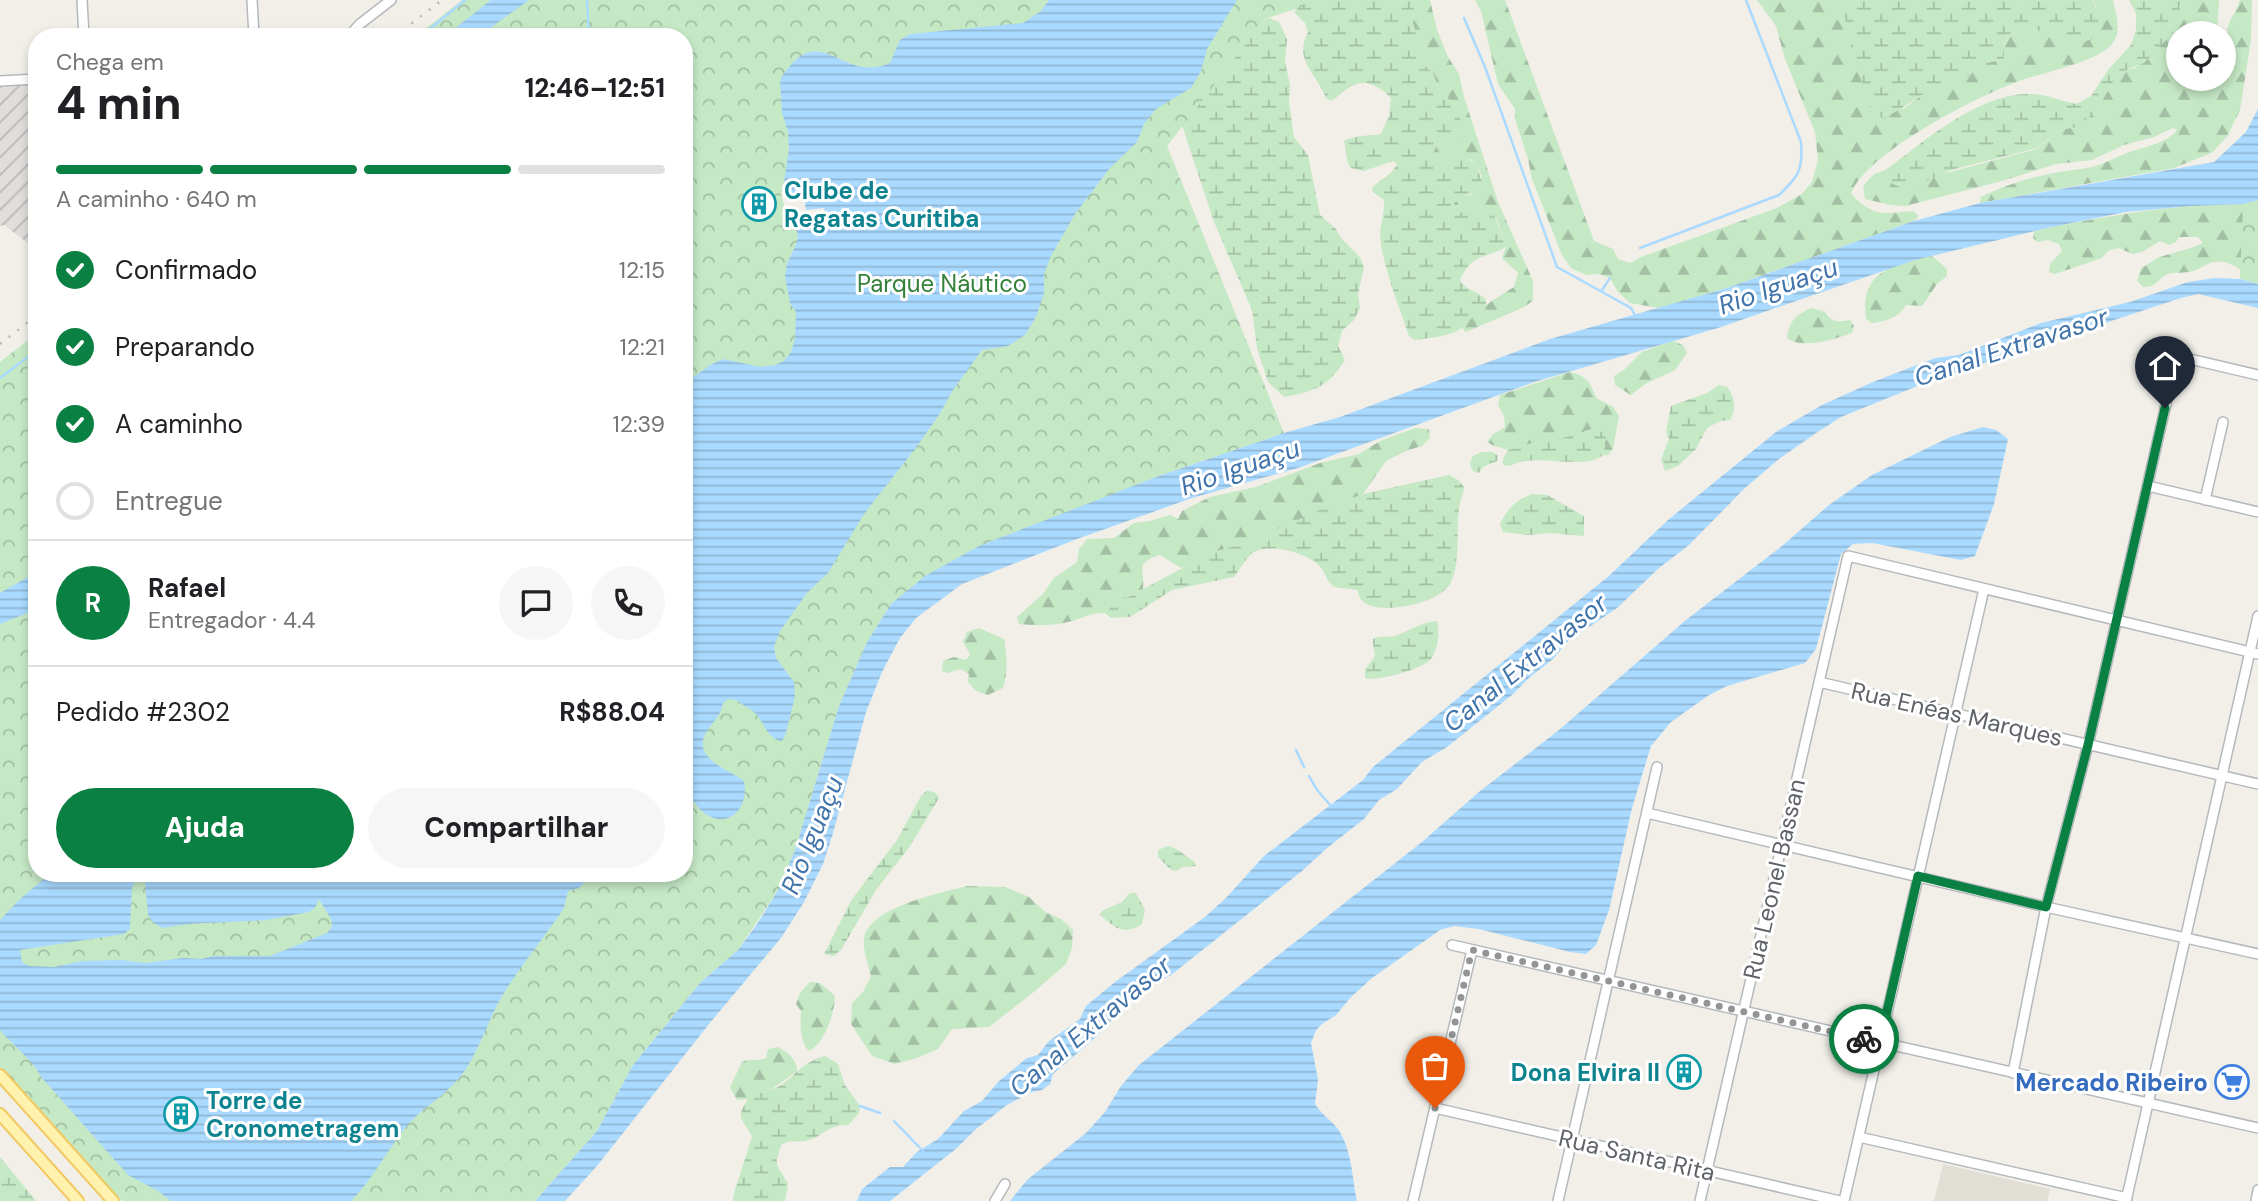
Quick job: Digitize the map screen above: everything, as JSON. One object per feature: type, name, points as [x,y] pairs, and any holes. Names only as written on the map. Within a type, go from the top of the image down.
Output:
[{"type":"main road","points":[[0,1075],[113,1201]]},
{"type":"main road","points":[[0,1114],[78,1201]]},
{"type":"street","points":[[82,0],[84,28]]},
{"type":"street","points":[[252,0],[254,28]]},
{"type":"street","points":[[356,28],[391,0]]},
{"type":"street","points":[[0,81],[28,79]]},
{"type":"street","points":[[2014,1073],[2046,907],[2088,745],[2177,356],[2258,375]]},
{"type":"street","points":[[2205,499],[2223,422]]},
{"type":"street","points":[[2148,486],[2258,512]]},
{"type":"street","name":"Rua Leonel Bassan","points":[[1700,1201],[1848,556],[1984,589]]},
{"type":"street","points":[[1842,1201],[1984,589],[2254,653]]},
{"type":"street","points":[[1859,1137],[2127,1200],[2222,776],[2254,653],[2258,616]]},
{"type":"street","name":"Rua Enéas Marques","points":[[1819,682],[2258,785]]},
{"type":"street","points":[[1558,1201],[1657,767]]},
{"type":"street","points":[[1647,813],[2258,954]]},
{"type":"street","points":[[1452,945],[2258,1128]]},
{"type":"street","points":[[1413,1201],[1472,950]]},
{"type":"street","name":"Rua Santa Rita","points":[[1435,1108],[1842,1201]]},
{"type":"street","points":[[995,1201],[1005,1184]]},
{"type":"street","points":[[2256,1201],[2258,1190]]},
{"type":"shaded area","points":[[28,85],[28,243],[4,225],[0,226],[0,87]]},
{"type":"shaded area","points":[[1943,1164],[2050,1189],[2047,1201],[1934,1201]]},
{"type":"green space","name":"Parque Náutico","points":[[462,0],[1322,0],[1265,19],[1167,146],[1284,433],[1156,477],[891,604],[867,642],[839,706],[795,850],[778,890],[738,950],[701,982],[633,1065],[597,1131],[535,1201],[122,1201],[0,1067],[0,362],[28,340],[28,882],[693,882],[693,28],[426,28]]},
{"type":"green space","points":[[1313,0],[1418,0],[1414,7],[1413,23],[1418,40],[1418,54],[1422,63],[1433,73],[1438,88],[1455,106],[1465,130],[1459,138],[1438,144],[1433,156],[1442,161],[1463,155],[1477,166],[1484,188],[1462,197],[1454,203],[1453,210],[1457,214],[1480,206],[1492,209],[1506,247],[1479,258],[1465,271],[1460,280],[1483,297],[1486,305],[1455,332],[1414,340],[1409,336],[1383,256],[1380,232],[1384,200],[1373,192],[1372,188],[1392,172],[1397,164],[1393,161],[1364,171],[1351,168],[1344,141],[1381,134],[1389,116],[1391,98],[1378,87],[1361,83],[1350,87],[1331,101],[1326,98],[1305,59],[1304,42],[1308,32],[1305,23],[1294,12],[1301,4]]},
{"type":"green space","points":[[1418,0],[1430,0],[1437,30],[1448,57],[1459,74],[1498,202],[1533,281],[1533,301],[1466,332],[1462,328],[1473,316],[1514,287],[1518,273],[1502,258],[1506,247],[1496,217],[1466,212],[1457,214],[1453,210],[1454,203],[1472,194],[1482,177],[1477,166],[1470,159],[1441,161],[1433,156],[1442,141],[1459,138],[1455,106],[1438,88],[1433,73],[1422,63],[1418,54],[1418,40],[1413,23],[1414,7]]},
{"type":"green space","points":[[1475,0],[1505,0],[1594,241],[1613,249],[1618,259],[1630,263],[1777,208],[1802,194],[1812,182],[1818,160],[1815,132],[1785,59],[1776,26],[1757,0],[1840,0],[1845,14],[1903,109],[1922,95],[1961,82],[1982,64],[2004,59],[2008,37],[2013,33],[2053,30],[2067,39],[2097,8],[2093,0],[2113,0],[2118,29],[2111,45],[2094,57],[2003,87],[1926,127],[1878,161],[1861,178],[1851,194],[1866,207],[1879,212],[1913,211],[1919,216],[1914,221],[1727,288],[1659,308],[1630,303],[1618,292],[1610,278],[1599,274],[1587,275],[1572,269],[1562,255],[1532,179],[1515,119],[1515,109],[1498,84],[1481,11]]},
{"type":"green space","points":[[1840,0],[2093,0],[2102,26],[2094,38],[2082,43],[2067,39],[2053,30],[2012,33],[2007,37],[2004,46],[2004,59],[1982,64],[1962,82],[1922,95],[1884,119],[1873,113],[1866,98]]},
{"type":"green space","points":[[2129,0],[2184,0],[2179,6],[2181,12],[2178,21],[2166,21],[2166,40],[2144,63],[2126,70],[2113,82],[2096,111],[2077,127],[2060,130],[2037,148],[1951,170],[1906,190],[1893,184],[1886,170],[1971,110],[2009,96],[2034,94],[2076,104],[2091,96],[2108,70],[2131,45],[2136,30],[2136,13]]},
{"type":"green space","points":[[2184,0],[2219,0],[2218,21],[2177,21],[2179,6]]},
{"type":"green space","points":[[2240,0],[2252,0],[2251,40],[2240,110],[2228,135],[2213,152],[2174,168],[1980,203],[1981,197],[2017,182],[2092,167],[2157,144],[2177,130],[2173,128],[2154,137],[2124,145],[2092,160],[2056,164],[1905,206],[1865,199],[1863,186],[1874,174],[1886,170],[1893,184],[1931,177],[2037,149],[2060,130],[2077,126],[2096,111],[2113,82],[2126,70],[2135,68],[2166,39],[2166,91],[2236,91],[2236,21],[2230,21]]},
{"type":"green space","points":[[1269,18],[1279,22],[1287,39],[1285,62],[1290,85],[1289,102],[1294,137],[1308,155],[1320,215],[1360,257],[1364,267],[1358,295],[1360,308],[1354,320],[1342,331],[1338,346],[1345,360],[1333,376],[1320,386],[1284,397],[1268,382],[1257,348],[1252,310],[1214,222],[1183,128],[1178,124],[1259,23]]},
{"type":"green space","points":[[2258,200],[2258,247],[2250,275],[2229,263],[2219,261],[2190,272],[2166,275],[2151,286],[2143,287],[2137,281],[2141,268],[2160,257],[2203,243],[2198,237],[2179,237],[2169,245],[2160,241],[2142,252],[2133,254],[2118,248],[2108,251],[2102,258],[2055,274],[2049,272],[2050,264],[2062,251],[2059,244],[2048,240],[2037,242],[2033,238],[2034,232],[2097,218]]},
{"type":"green space","points":[[2258,200],[2258,284],[2240,279],[2243,204]]},
{"type":"green space","points":[[1932,256],[1947,269],[1947,276],[1937,284],[1922,306],[1906,305],[1895,316],[1881,322],[1871,323],[1866,319],[1868,290],[1882,272]]},
{"type":"green space","points":[[1811,308],[1825,312],[1836,321],[1850,320],[1854,326],[1852,333],[1810,343],[1787,338],[1794,319]]},
{"type":"green space","points":[[1673,341],[1683,345],[1687,353],[1675,370],[1645,384],[1631,395],[1615,385],[1614,376],[1642,352]]},
{"type":"green space","points":[[1570,372],[1587,380],[1596,398],[1613,407],[1619,416],[1613,449],[1608,455],[1603,455],[1605,445],[1592,429],[1563,439],[1508,450],[1487,442],[1492,435],[1505,427],[1504,416],[1498,405],[1500,395]]},
{"type":"green space","points":[[1719,385],[1727,387],[1732,395],[1734,411],[1730,420],[1720,421],[1707,428],[1696,449],[1678,466],[1665,471],[1661,459],[1669,439],[1666,432],[1671,406],[1707,393]]},
{"type":"green space","points":[[1415,428],[1429,429],[1430,438],[1422,446],[1386,461],[1363,494],[1246,543],[1211,553],[1181,568],[1160,555],[1152,558],[1142,568],[1143,589],[1115,604],[1105,613],[1091,614],[1059,624],[1019,624],[1017,617],[1043,594],[1054,578],[1077,562],[1079,549],[1087,539],[1114,538],[1134,523],[1170,515],[1178,519],[1182,511],[1210,497],[1256,487],[1320,463],[1359,454],[1380,441]]},
{"type":"green space","points":[[1592,429],[1602,432],[1606,437],[1603,455],[1594,460],[1533,460],[1510,466],[1503,465],[1508,450]]},
{"type":"green space","points":[[1481,452],[1498,455],[1497,461],[1483,467],[1479,473],[1473,471],[1470,464],[1472,457]]},
{"type":"green space","points":[[1449,475],[1464,487],[1460,503],[1454,575],[1444,591],[1423,602],[1397,607],[1373,606],[1362,600],[1357,590],[1333,586],[1322,569],[1309,558],[1288,551],[1267,549],[1251,554],[1234,577],[1172,590],[1130,617],[1111,618],[1105,613],[1115,604],[1211,553],[1246,543],[1363,494]]},
{"type":"green space","points":[[1532,494],[1547,495],[1584,516],[1584,536],[1503,532],[1500,525],[1502,519],[1516,502]]},
{"type":"green space","points":[[1437,621],[1438,641],[1435,652],[1425,664],[1398,674],[1365,678],[1365,669],[1375,654],[1373,639],[1395,636]]},
{"type":"green space","points":[[979,628],[1004,639],[1005,645],[1006,670],[1003,688],[988,695],[976,691],[968,682],[969,674],[961,669],[947,673],[942,671],[943,661],[954,657],[966,660],[970,654],[963,642],[967,632]]},
{"type":"green space","points":[[927,790],[936,793],[939,798],[910,846],[876,890],[841,950],[834,956],[824,954],[852,899],[897,840]]},
{"type":"green space","points":[[1168,846],[1194,861],[1196,866],[1171,870],[1158,857],[1158,850]]},
{"type":"green space","points":[[967,886],[1005,887],[1029,897],[1045,912],[1061,919],[1073,930],[1072,948],[1066,964],[989,1027],[952,1029],[938,1049],[895,1064],[872,1056],[851,1024],[852,1003],[863,992],[871,976],[864,944],[869,928],[878,918],[907,903]]},
{"type":"green space","points":[[1130,893],[1136,893],[1145,910],[1142,924],[1135,928],[1120,929],[1100,915],[1102,911],[1122,902]]},
{"type":"green space","points":[[810,982],[820,983],[835,996],[828,1028],[819,1043],[808,1051],[801,1032],[801,1011],[796,1004],[800,993]]},
{"type":"green space","points":[[778,1047],[794,1060],[797,1071],[768,1092],[737,1100],[730,1087],[742,1062],[766,1058],[768,1049]]},
{"type":"green space","points":[[825,1056],[838,1064],[845,1085],[860,1106],[859,1113],[848,1125],[805,1141],[782,1144],[777,1162],[788,1184],[785,1201],[733,1201],[752,1137],[741,1115],[747,1101],[754,1094],[766,1092],[784,1083],[809,1063]]},
{"type":"green space","points":[[0,1157],[36,1201],[0,1201]]},
{"type":"water","points":[[491,0],[529,0],[490,28],[455,28]]},
{"type":"water","points":[[1049,0],[1237,0],[1207,49],[1201,71],[1191,88],[1156,109],[1144,124],[1137,142],[1110,168],[1075,214],[1051,256],[1044,274],[1044,293],[1036,317],[1025,335],[1008,346],[982,350],[915,449],[864,514],[828,573],[807,593],[780,631],[774,647],[776,658],[794,682],[795,696],[782,741],[773,737],[755,713],[737,700],[728,699],[723,703],[703,740],[703,749],[713,762],[744,781],[745,791],[744,800],[736,814],[729,818],[713,818],[704,813],[693,800],[693,377],[723,359],[761,367],[775,365],[784,361],[791,352],[795,339],[796,312],[790,303],[785,277],[798,234],[791,220],[783,188],[789,149],[788,131],[782,113],[780,80],[794,62],[807,53],[819,52],[857,66],[873,67],[890,63],[900,40],[910,34],[1023,23],[1041,11]]},
{"type":"water","name":"Rio Iguaçu","points":[[2258,109],[2258,200],[2243,204],[2126,212],[1915,260],[1718,328],[1534,382],[1298,468],[1192,498],[962,584],[916,618],[900,638],[882,672],[866,712],[823,864],[804,902],[781,938],[597,1166],[565,1201],[535,1201],[597,1131],[633,1065],[701,982],[738,950],[757,924],[778,890],[795,850],[839,706],[867,642],[891,604],[925,576],[979,546],[1156,477],[1284,433],[1340,417],[1550,339],[1727,288],[1914,221],[1980,203],[2214,162],[2246,132]]},
{"type":"water","name":"Canal Extravasor","points":[[2215,278],[2240,279],[2258,284],[2258,308],[2198,294],[2181,298],[1932,380],[1841,417],[1816,433],[1779,459],[1745,488],[1689,545],[1659,568],[1617,608],[1567,642],[1553,659],[1513,694],[1447,747],[1422,762],[1397,789],[1379,800],[1364,819],[1302,871],[1171,975],[1141,992],[1096,1037],[1053,1074],[1050,1084],[1007,1105],[890,1201],[857,1201],[862,1189],[890,1167],[903,1167],[917,1152],[938,1139],[964,1111],[982,1101],[999,1081],[1027,1058],[1038,1055],[1049,1041],[1080,1019],[1086,1006],[1205,917],[1264,856],[1363,780],[1373,767],[1610,575],[1668,520],[1776,432],[1822,405],[1935,358],[1959,355],[2041,323],[2130,302],[2188,282]]},
{"type":"water","points":[[1983,427],[1996,430],[2008,439],[1994,504],[1975,556],[1961,560],[1872,543],[1853,544],[1841,554],[1816,649],[1805,663],[1727,686],[1709,695],[1671,722],[1651,746],[1632,808],[1609,910],[1596,945],[1586,954],[1479,929],[1454,926],[1440,930],[1372,978],[1336,1015],[1316,1030],[1311,1043],[1318,1080],[1315,1104],[1343,1137],[1357,1201],[1010,1201],[1027,1180],[1086,1133],[1139,1065],[1422,842],[1479,792],[1559,730],[1686,620],[1782,546],[1829,505],[1872,475],[1950,437]]},
{"type":"water","points":[[28,577],[28,613],[0,624],[0,593]]},
{"type":"water","points":[[40,882],[135,882],[132,887],[130,929],[124,934],[20,950],[22,962],[29,966],[54,967],[82,961],[122,960],[145,963],[214,956],[270,956],[327,933],[332,926],[331,919],[319,899],[315,908],[309,912],[267,920],[162,928],[148,915],[145,882],[585,882],[579,888],[568,891],[564,908],[502,996],[460,1077],[405,1128],[351,1201],[171,1201],[128,1175],[0,1030],[0,920]]},
{"type":"pier","points":[[803,180],[804,191],[824,189],[824,194],[804,196],[806,210],[824,208],[825,213],[806,215],[807,224],[802,224],[801,217],[787,218],[781,193],[788,192],[789,197],[799,196],[798,181]]},
{"type":"waterway","points":[[431,28],[465,0]]},
{"type":"waterway","points":[[587,0],[589,28]]},
{"type":"waterway","points":[[1640,248],[1779,195],[1798,172],[1801,142],[1746,0]]},
{"type":"waterway","points":[[1464,18],[1485,67],[1557,267],[1631,308],[1636,317]]},
{"type":"waterway","points":[[1602,290],[1610,278]]},
{"type":"waterway","points":[[0,378],[28,357]]},
{"type":"waterway","points":[[1296,750],[1304,767]]},
{"type":"waterway","points":[[1309,776],[1332,807]]},
{"type":"waterway","points":[[860,1106],[880,1113]]},
{"type":"waterway","points":[[894,1121],[923,1151]]},
{"type":"railway","points":[[406,28],[442,0]]},
{"type":"railway","points":[[0,344],[28,322]]},
{"type":"way so far","points":[[1435,1108],[1472,950],[1864,1039]]},
{"type":"place","name":"Clube de Regatas Curitiba","points":[[759,204]]},
{"type":"place","name":"Dona Elvira II","points":[[1684,1072]]},
{"type":"place","name":"Mercado Ribeiro","points":[[2232,1082]]},
{"type":"place","name":"Torre de Cronometragem","points":[[181,1114]]},
{"type":"route","points":[[1864,1039],[1880,1042],[1918,876],[2046,907],[2088,745],[2165,408]]}]
